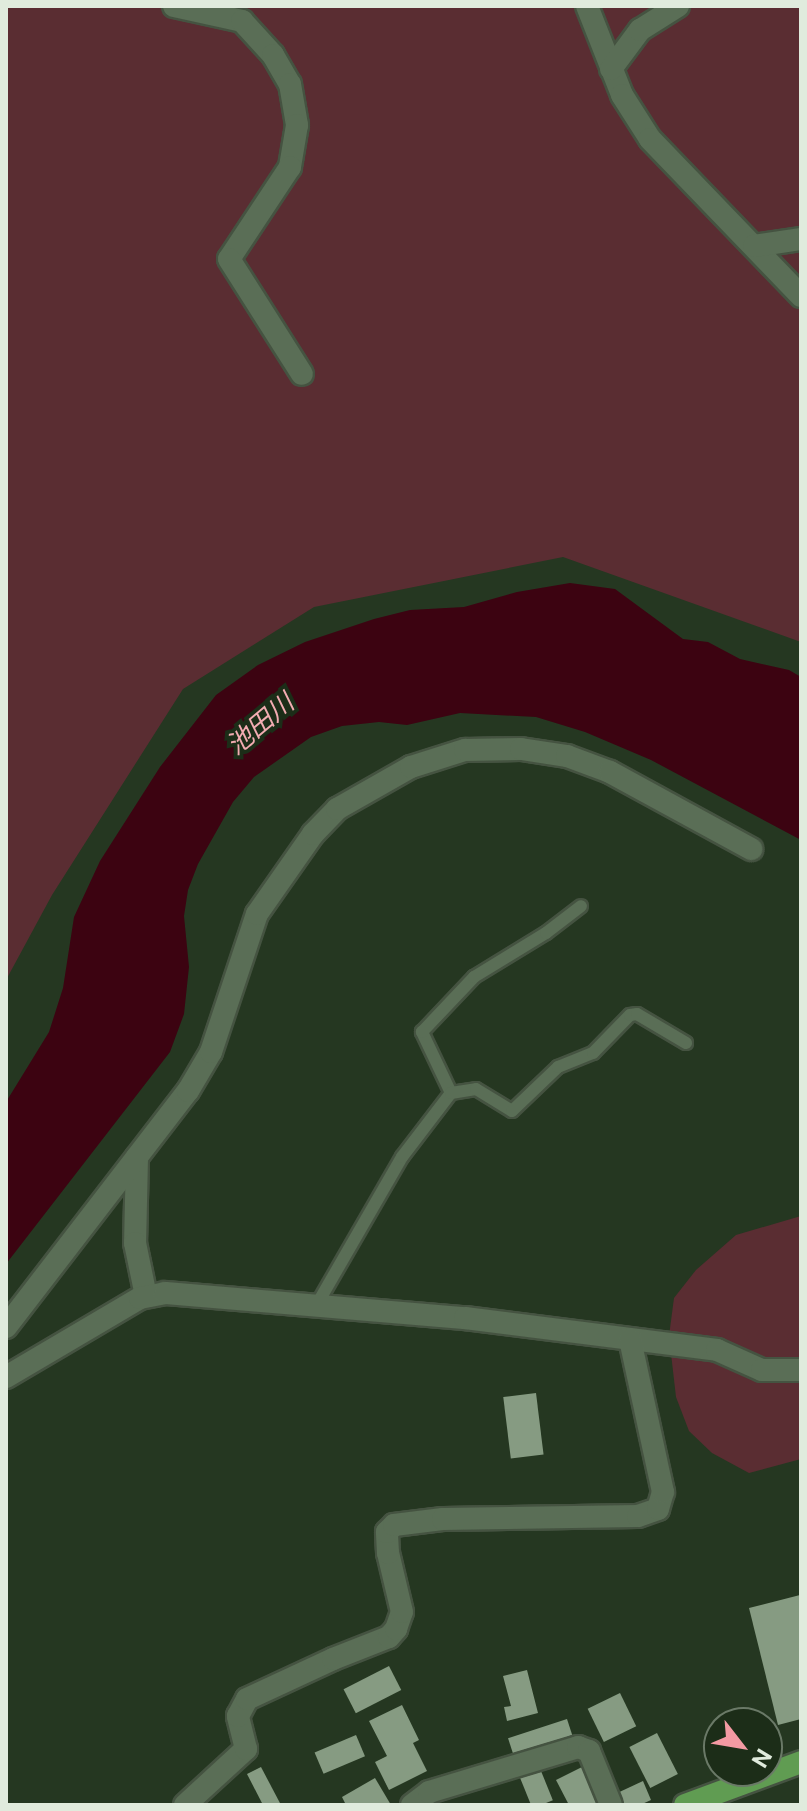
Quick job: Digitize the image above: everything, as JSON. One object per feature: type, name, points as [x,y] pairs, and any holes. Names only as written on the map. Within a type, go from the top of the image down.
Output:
[{"type":"main road","points":[[685,1805],[801,1762]]},
{"type":"street","points":[[174,6],[242,21],[273,55],[290,84],[297,125],[290,167],[229,259],[302,374]]},
{"type":"street","points":[[587,6],[622,95],[650,139],[801,296]]},
{"type":"street","points":[[611,69],[640,30],[678,6]]},
{"type":"street","points":[[754,246],[801,239]]},
{"type":"street","points":[[6,1327],[188,1091],[211,1052],[240,956],[257,914],[279,880],[337,809],[411,767],[465,750],[521,749],[567,756],[610,772],[751,849]]},
{"type":"street","points":[[137,1157],[135,1243],[146,1296]]},
{"type":"street","points":[[6,1377],[100,1320],[146,1296],[165,1293],[465,1318],[717,1350],[762,1370],[801,1370]]},
{"type":"street","points":[[185,1805],[246,1749],[238,1716],[247,1699],[389,1637],[396,1629],[402,1612],[387,1532],[394,1525],[458,1518],[638,1516],[658,1509],[663,1492],[630,1340]]},
{"type":"street","points":[[412,1805],[429,1792],[578,1747],[589,1751],[611,1805]]},
{"type":"lane","points":[[451,1093],[422,1032],[474,977],[546,933],[581,906]]},
{"type":"lane","points":[[316,1306],[402,1157],[451,1093],[476,1089],[512,1111],[558,1067],[593,1053],[630,1015],[637,1014],[686,1043]]},
{"type":"shaded area","points":[[6,6],[801,6],[801,642],[563,557],[314,607],[183,689],[52,895],[6,980]]},
{"type":"shaded area","points":[[801,1216],[801,1459],[749,1473],[712,1453],[689,1431],[676,1397],[669,1336],[674,1298],[696,1270],[736,1235]]},
{"type":"water","name":"池田川","points":[[570,583],[615,589],[683,639],[708,642],[740,659],[789,670],[801,677],[801,840],[651,760],[585,732],[536,717],[460,713],[407,725],[379,722],[342,726],[311,737],[254,777],[233,802],[198,864],[188,890],[184,916],[189,967],[184,1014],[170,1052],[6,1264],[6,1102],[49,1032],[63,988],[74,917],[100,861],[160,767],[216,695],[258,665],[305,642],[374,619],[410,610],[464,607],[517,592]]},
{"type":"building","points":[[536,1393],[544,1455],[511,1459],[503,1397]]},
{"type":"building","points":[[800,1595],[801,1719],[783,1724],[783,1707],[774,1707],[749,1608]]},
{"type":"building","points":[[389,1666],[401,1690],[356,1713],[344,1689]]},
{"type":"building","points":[[527,1670],[538,1713],[507,1721],[504,1707],[511,1706],[503,1676]]},
{"type":"building","points":[[620,1693],[636,1726],[604,1742],[588,1709]]},
{"type":"building","points":[[402,1705],[419,1740],[413,1743],[427,1771],[389,1790],[375,1762],[387,1756],[369,1721]]},
{"type":"building","points":[[567,1719],[575,1743],[516,1762],[508,1738]]},
{"type":"building","points":[[657,1733],[678,1774],[650,1788],[629,1747]]},
{"type":"building","points":[[356,1735],[365,1756],[324,1774],[315,1753]]},
{"type":"building","points":[[539,1766],[553,1800],[531,1805],[519,1774]]},
{"type":"building","points":[[584,1766],[603,1805],[569,1805],[556,1780]]},
{"type":"building","points":[[261,1767],[281,1805],[263,1805],[247,1774]]},
{"type":"building","points":[[375,1778],[391,1805],[346,1805],[342,1797]]},
{"type":"building","points":[[643,1781],[651,1800],[640,1805],[617,1805],[613,1795]]}]
